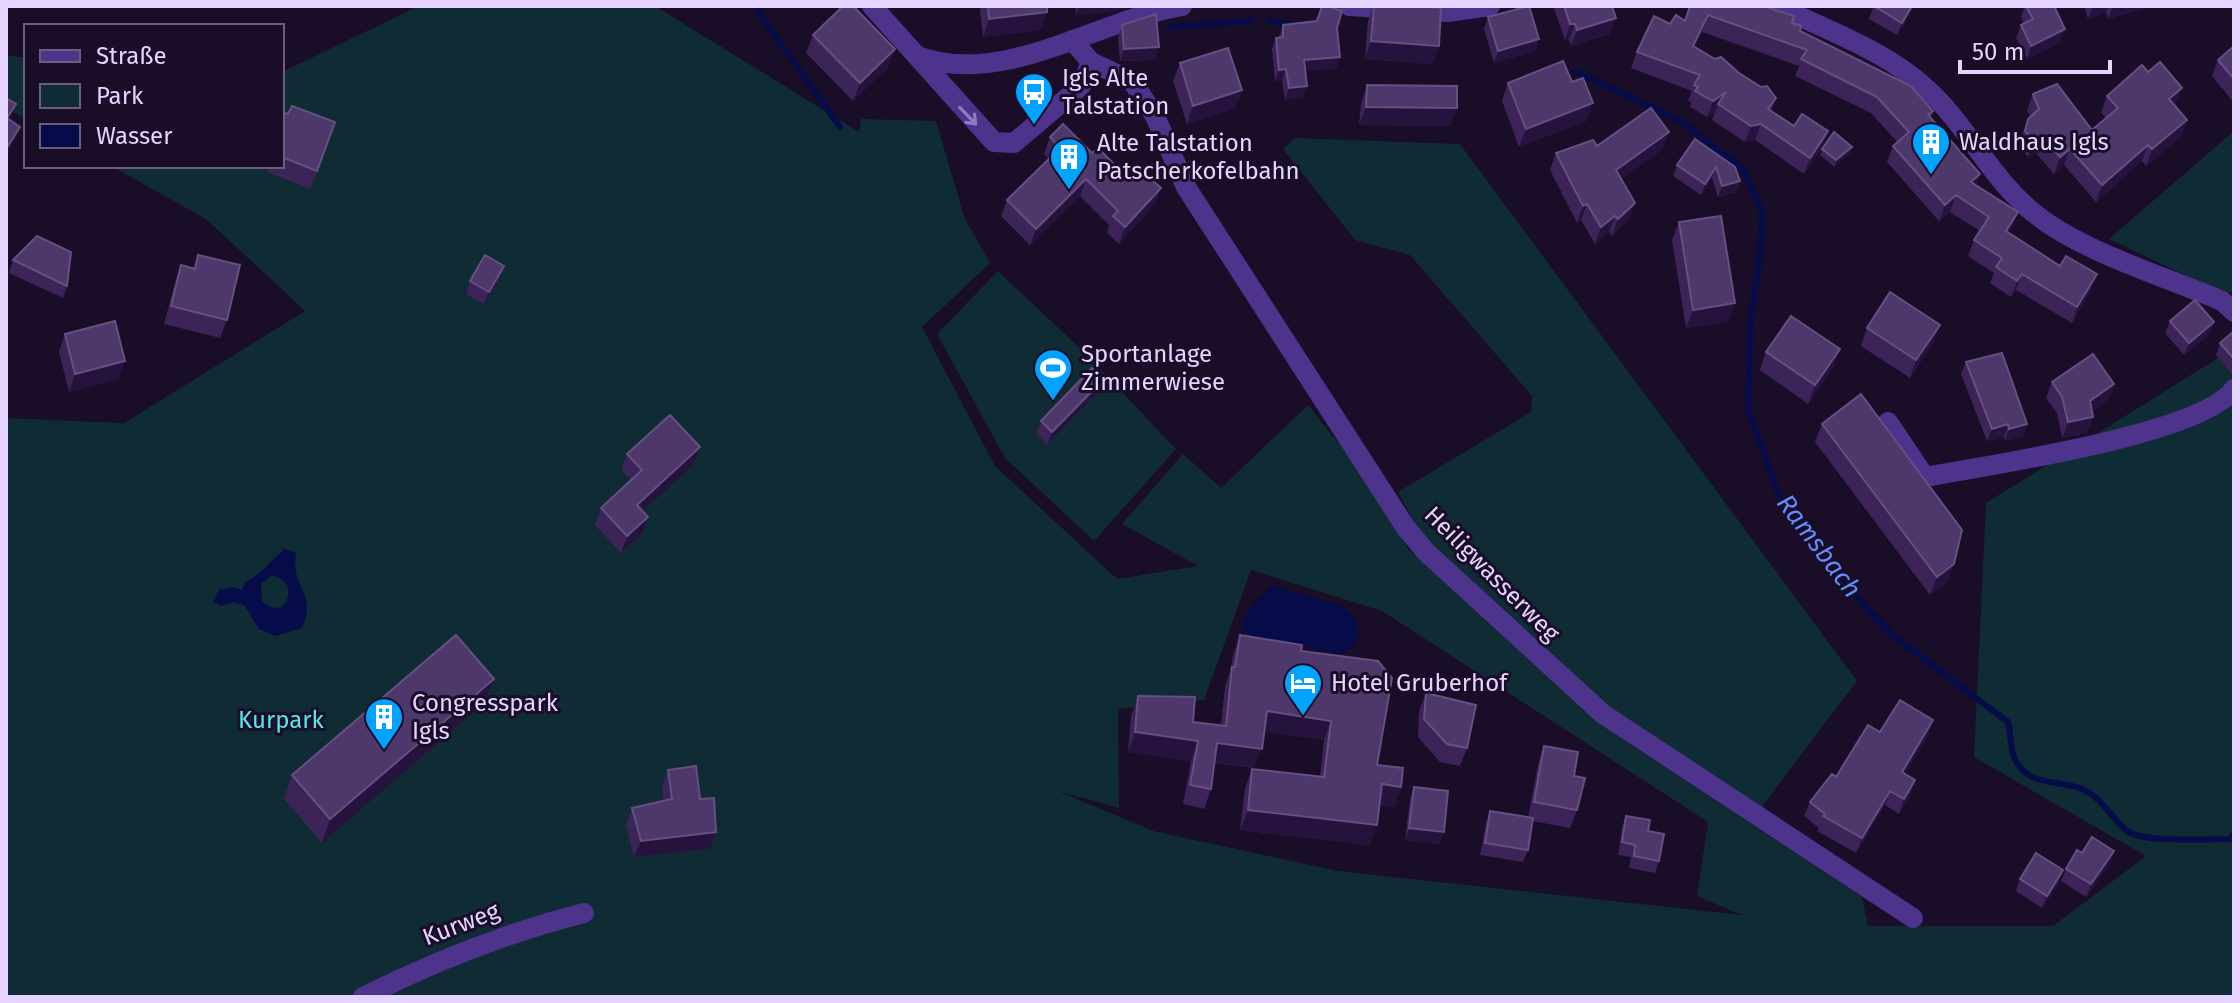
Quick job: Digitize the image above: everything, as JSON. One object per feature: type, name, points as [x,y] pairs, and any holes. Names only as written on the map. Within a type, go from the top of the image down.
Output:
[{"type":"street","points":[[872,6],[918,56],[940,87],[994,142],[1004,145],[1014,143],[1081,86],[1091,62]]},
{"type":"street","points":[[918,56],[939,63],[962,64],[1032,55],[1122,20],[1182,6]]},
{"type":"street","points":[[1359,6],[1448,12],[1490,6]]},
{"type":"street","points":[[1777,6],[1887,60],[1915,79],[1936,98],[1999,180],[2051,226],[2222,301],[2234,312]]},
{"type":"street","name":"Heiligwasserweg","points":[[1072,40],[1091,62],[1132,81],[1141,92],[1171,149],[1186,187],[1406,528],[1426,552],[1603,714],[1913,918]]},
{"type":"street","points":[[1888,422],[1925,477],[2150,430],[2218,405],[2234,389]]},
{"type":"street","name":"Kurweg","points":[[363,997],[432,962],[495,938],[584,913]]},
{"type":"green space","name":"Kurpark","points":[[419,6],[655,6],[859,132],[861,119],[936,121],[965,219],[990,263],[922,327],[995,466],[1117,579],[1198,566],[1122,524],[1183,454],[1221,488],[1308,405],[1355,464],[1409,550],[1555,683],[1630,744],[1862,897],[1868,926],[2053,926],[2146,856],[1974,757],[1986,503],[2234,348],[2234,997],[377,997],[458,946],[351,997],[6,997],[6,418],[124,423],[305,311],[206,219],[115,168],[284,168],[284,71]],"holes":[[[1251,570],[1382,611],[1708,822],[1697,896],[1742,915],[1338,871],[1153,831],[1058,791],[1119,808],[1118,709],[1204,700]]]},
{"type":"green space","points":[[6,55],[24,58],[24,118],[6,108]]},
{"type":"green space","points":[[2234,131],[2234,292],[2223,293],[2109,239]]},
{"type":"green space","points":[[1294,138],[1460,144],[1857,681],[1760,809],[1648,739],[1515,629],[1418,529],[1398,492],[1531,412],[1532,396],[1410,255],[1355,240],[1283,149]]},
{"type":"green space","name":"Sportanlage Zimmerwiese","points":[[998,271],[1087,355],[1176,449],[1094,541],[1005,458],[937,334]]},
{"type":"water","points":[[285,549],[296,553],[297,575],[306,598],[302,628],[275,636],[259,629],[245,606],[233,602],[221,606],[213,602],[219,590],[234,587],[242,590],[245,582]],"holes":[[[271,576],[286,583],[289,592],[282,607],[273,608],[262,602],[261,584]]]},
{"type":"water","points":[[1272,586],[1342,606],[1355,619],[1359,635],[1353,647],[1339,655],[1242,631],[1247,612]]},
{"type":"building","points":[[843,6],[853,6],[895,49],[860,83],[813,35]]},
{"type":"building","points":[[988,6],[1047,6],[1047,12],[989,19]]},
{"type":"building","points":[[1322,6],[1342,11],[1337,28],[1340,57],[1304,60],[1307,86],[1289,88],[1286,69],[1279,70],[1276,38],[1283,37],[1283,25],[1317,21]]},
{"type":"building","points":[[1374,6],[1441,8],[1439,46],[1371,41]]},
{"type":"building","points":[[1529,6],[1539,39],[1498,51],[1488,17]]},
{"type":"building","points":[[1564,6],[1612,6],[1616,18],[1577,30],[1575,24],[1570,24]]},
{"type":"building","points":[[1690,6],[1763,6],[1794,16],[1792,23],[1801,26],[1800,31],[1911,86],[1933,111],[1928,115],[1980,174],[1971,182],[2018,212],[2006,231],[2060,266],[2066,256],[2097,274],[2077,307],[2022,274],[2017,281],[1996,267],[2002,258],[1974,240],[1989,217],[1956,195],[1945,205],[1893,146],[1909,132],[1877,97],[1801,59],[1807,50],[1708,15],[1693,46],[1715,59],[1721,57],[1761,87],[1767,86],[1776,98],[1768,109],[1794,126],[1802,114],[1828,131],[1810,158],[1761,124],[1751,126],[1718,104],[1726,92],[1713,101],[1695,91],[1698,87],[1694,85],[1700,75],[1637,52],[1654,16],[1670,24],[1676,15],[1685,21]]},
{"type":"building","points":[[1874,6],[1912,6],[1902,23]]},
{"type":"building","points":[[2026,6],[2054,6],[2065,29],[2031,46],[2021,25],[2033,19]]},
{"type":"building","points":[[1156,14],[1159,47],[1124,49],[1122,25]]},
{"type":"building","points":[[2234,46],[2234,79],[2218,60]]},
{"type":"building","points":[[1228,48],[1242,90],[1193,106],[1180,63]]},
{"type":"building","points":[[1563,61],[1572,82],[1583,78],[1593,103],[1526,129],[1508,83]]},
{"type":"building","points":[[2160,62],[2182,88],[2169,99],[2187,120],[2152,149],[2148,145],[2102,185],[2070,149],[2060,157],[2041,135],[2034,141],[2025,131],[2028,119],[2039,109],[2033,94],[2057,84],[2092,130],[2118,108],[2107,96],[2142,65],[2148,72]]},
{"type":"building","points":[[1367,85],[1457,86],[1457,108],[1366,107]]},
{"type":"building","points":[[6,98],[16,104],[7,118],[20,127],[6,149]]},
{"type":"building","points":[[292,106],[335,122],[317,171],[284,158],[284,113],[288,114]]},
{"type":"building","points":[[1651,108],[1669,132],[1616,170],[1635,203],[1618,219],[1615,216],[1601,227],[1587,204],[1583,206],[1556,153],[1593,140],[1597,146]]},
{"type":"building","points":[[1063,124],[1092,153],[1098,148],[1129,179],[1139,168],[1161,188],[1125,227],[1113,216],[1118,211],[1086,179],[1036,229],[1007,200],[1060,148],[1050,137]]},
{"type":"building","points":[[1834,132],[1852,147],[1836,160],[1822,149]]},
{"type":"building","points":[[1695,139],[1735,167],[1740,181],[1722,186],[1716,167],[1705,184],[1677,165]]},
{"type":"building","points":[[1721,216],[1735,303],[1693,310],[1679,222]]},
{"type":"building","points":[[37,236],[71,252],[67,286],[13,260]]},
{"type":"building","points":[[198,255],[240,265],[227,320],[171,306],[181,265],[195,269]]},
{"type":"building","points":[[485,255],[504,266],[489,292],[470,281]]},
{"type":"building","points":[[1890,292],[1940,325],[1916,360],[1867,328]]},
{"type":"building","points":[[2195,300],[2214,322],[2189,343],[2170,321]]},
{"type":"building","points":[[1791,316],[1840,349],[1815,385],[1766,352]]},
{"type":"building","points":[[115,321],[125,361],[75,374],[65,334]]},
{"type":"building","points":[[2234,331],[2234,359],[2220,343]]},
{"type":"building","points":[[2002,353],[2027,424],[2009,429],[2008,424],[1992,429],[1966,362]]},
{"type":"building","points":[[2093,354],[2114,384],[2090,401],[2093,417],[2068,422],[2062,397],[2052,382]]},
{"type":"building","points":[[1092,368],[1104,379],[1052,432],[1041,421]]},
{"type":"building","points":[[1861,394],[1962,530],[1954,564],[1937,577],[1822,424]]},
{"type":"building","points":[[670,415],[700,447],[637,505],[648,517],[627,536],[601,508],[642,470],[627,454]]},
{"type":"building","name":"Congresspark Igls","points":[[456,635],[494,679],[330,819],[292,775]]},
{"type":"building","points":[[1240,635],[1302,645],[1301,651],[1378,661],[1392,678],[1377,765],[1403,768],[1401,787],[1382,784],[1377,825],[1248,810],[1252,769],[1324,777],[1331,721],[1267,711],[1262,749],[1217,743],[1211,789],[1190,785],[1198,741],[1135,732],[1138,696],[1195,697],[1193,722],[1226,726],[1232,667],[1235,667]]},
{"type":"building","points":[[1426,693],[1476,705],[1467,748],[1447,744],[1424,719]]},
{"type":"building","points":[[1900,700],[1933,720],[1902,772],[1915,780],[1904,799],[1890,791],[1862,838],[1823,816],[1825,814],[1810,802],[1832,774],[1836,777],[1868,725],[1880,732]]},
{"type":"building","points":[[1544,746],[1578,752],[1574,776],[1585,778],[1577,810],[1534,802]]},
{"type":"building","points":[[696,766],[700,799],[714,798],[716,832],[641,841],[632,808],[672,799],[668,770]]},
{"type":"building","points":[[1414,787],[1448,791],[1444,832],[1409,828]]},
{"type":"building","points":[[1490,811],[1533,818],[1528,850],[1485,843]]},
{"type":"building","points":[[1626,816],[1650,820],[1648,831],[1664,834],[1659,861],[1634,856],[1635,845],[1622,842]]},
{"type":"building","points":[[2092,837],[2114,851],[2091,884],[2066,869],[2077,850],[2082,853]]},
{"type":"building","points":[[2036,853],[2063,870],[2047,896],[2020,879]]},
{"type":"waterway","name":"Ramsbach","points":[[754,6],[840,127]]},
{"type":"waterway","name":"Ramsbach","points":[[1170,27],[1251,21]]},
{"type":"waterway","name":"Ramsbach","points":[[1269,21],[1297,25]]},
{"type":"waterway","name":"Ramsbach","points":[[1574,71],[1679,120],[1744,170],[1762,212],[1760,257],[1751,315],[1748,409],[1780,499],[1837,576],[1891,634],[2008,722],[2014,757],[2028,775],[2088,792],[2127,831],[2135,835],[2161,839],[2230,839],[2234,833]]},
{"type":"place","name":"Igls Alte Talstation","points":[[1034,126]]},
{"type":"place","name":"Waldhaus Igls","points":[[1931,176]]},
{"type":"place","name":"Alte Talstation Patscherkofelbahn","points":[[1069,191]]},
{"type":"place","name":"Sportanlage Zimmerwiese","points":[[1053,402]]},
{"type":"place","name":"Hotel Gruberhof","points":[[1303,717]]},
{"type":"place","name":"Congresspark Igls","points":[[384,751]]}]
